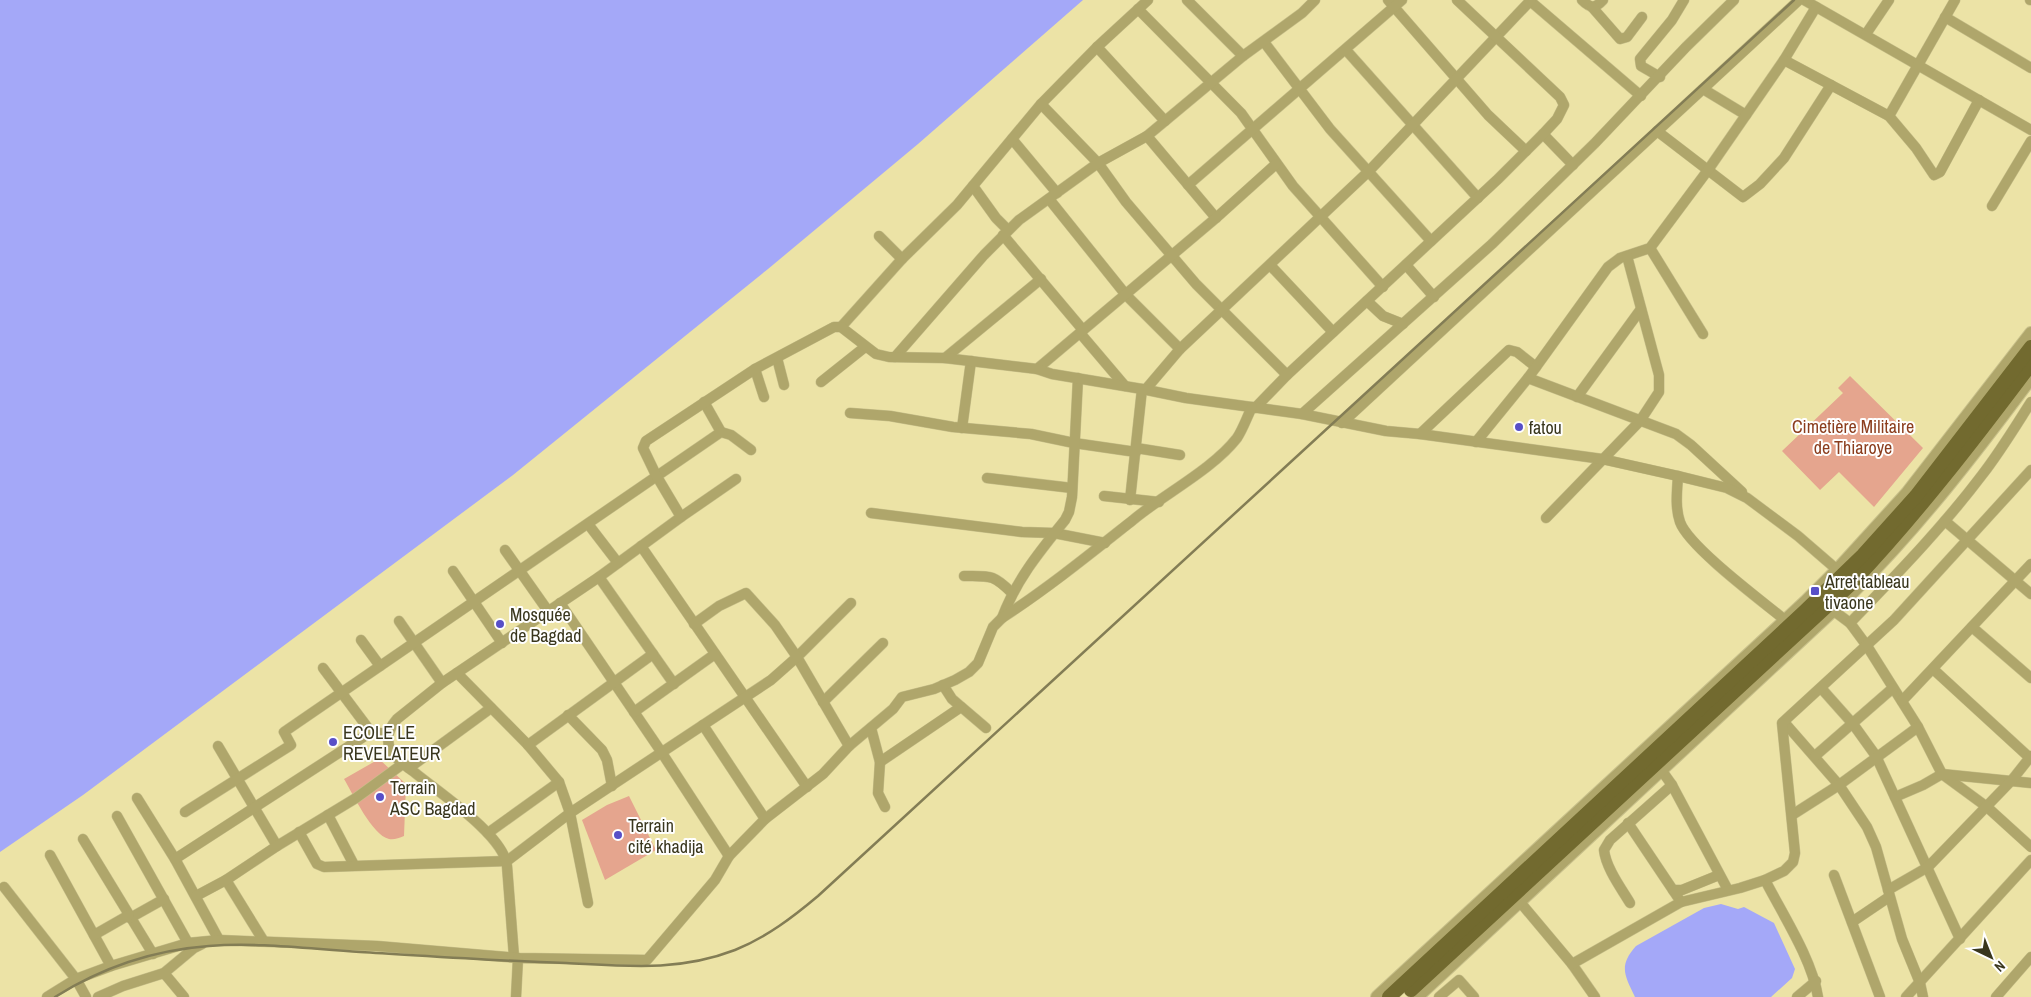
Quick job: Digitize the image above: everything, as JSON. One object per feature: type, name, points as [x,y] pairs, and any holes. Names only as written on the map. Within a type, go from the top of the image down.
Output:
[{"type":"highway","points":[[1389,997],[1840,572],[1922,488],[2031,347]]},
{"type":"highway","points":[[1403,997],[1499,915],[1798,639],[1909,520],[1969,446],[2031,364]]},
{"type":"street","points":[[841,327],[902,259],[957,205],[1041,104],[1097,47],[1148,0]]},
{"type":"street","points":[[1187,0],[1244,56]]},
{"type":"street","points":[[895,357],[1006,232],[1030,212],[1098,163],[1147,136],[1244,56],[1302,13],[1316,0]]},
{"type":"street","points":[[47,997],[76,979],[111,966],[188,943],[219,940],[263,940],[387,947],[516,957],[647,960],[715,880],[729,856],[765,820],[824,774],[849,746],[893,709],[902,697],[956,680],[978,663],[993,627],[1002,618],[1105,543],[1134,518],[1159,502],[1224,452],[1238,436],[1254,407],[1478,198],[1543,134],[1562,112],[1563,100],[1457,0]]},
{"type":"street","points":[[1130,500],[1144,389],[1180,349],[1369,172],[1530,0],[1641,96]]},
{"type":"street","points":[[1582,0],[1592,7],[1620,39],[1628,36],[1642,18]]},
{"type":"street","points":[[1592,7],[1599,5],[1603,0]]},
{"type":"street","points":[[1660,77],[1641,66],[1640,59],[1672,20],[1684,0]]},
{"type":"street","points":[[1302,414],[1492,244],[1573,165],[1660,77],[1686,47],[1734,0]]},
{"type":"street","points":[[1342,423],[1798,0]]},
{"type":"street","points":[[1804,0],[2031,130]]},
{"type":"street","points":[[1866,34],[1889,0]]},
{"type":"street","points":[[1889,116],[1955,0]]},
{"type":"street","points":[[1188,185],[1346,50],[1395,2],[1488,115],[1526,151]]},
{"type":"street","points":[[1476,442],[1528,378],[1608,267],[1614,261],[1650,248],[1708,170],[1784,60],[1816,7]]},
{"type":"street","points":[[1138,9],[1241,113],[1276,164],[1383,287]]},
{"type":"street","points":[[1946,17],[2031,68]]},
{"type":"street","points":[[1264,42],[1330,129],[1431,241]]},
{"type":"street","points":[[1097,47],[1165,121]]},
{"type":"street","points":[[1346,50],[1478,198]]},
{"type":"street","points":[[1784,60],[1889,116],[1916,148],[1932,173],[1938,174],[1979,100]]},
{"type":"street","points":[[1657,130],[1739,196],[1746,196],[1784,158],[1831,84]]},
{"type":"street","points":[[1703,89],[1746,115]]},
{"type":"street","points":[[1041,104],[1098,163],[1126,202],[1171,255],[1222,311],[1287,375]]},
{"type":"street","points":[[1543,134],[1573,165]]},
{"type":"street","points":[[1147,136],[1216,218]]},
{"type":"street","points":[[1012,139],[1126,295],[1180,349]]},
{"type":"street","points":[[1992,206],[2031,141]]},
{"type":"street","points":[[1037,369],[1216,218],[1276,164]]},
{"type":"street","points":[[973,186],[1041,279],[1125,386]]},
{"type":"street","points":[[879,236],[902,259]]},
{"type":"street","points":[[1650,248],[1702,334]]},
{"type":"street","points":[[1546,518],[1640,421],[1659,392],[1659,375],[1627,256]]},
{"type":"street","points":[[1270,265],[1333,332]]},
{"type":"street","points":[[1406,265],[1434,296]]},
{"type":"street","points":[[945,358],[1041,279]]},
{"type":"street","points":[[1367,301],[1383,316],[1403,324]]},
{"type":"street","points":[[1577,397],[1641,309]]},
{"type":"street","points":[[1383,316],[1386,338]]},
{"type":"street","points":[[681,516],[656,475],[643,445],[646,440],[756,370],[834,327],[841,327],[876,354],[895,357],[945,358],[1037,369],[1186,398],[1302,414],[1386,431],[1602,459],[1727,488],[1747,498]]},
{"type":"street","points":[[1377,997],[1785,620],[1840,572],[1916,483],[2031,333]]},
{"type":"street","points":[[822,382],[865,347]]},
{"type":"street","points":[[1420,434],[1509,350],[1517,352],[1536,367]]},
{"type":"street","points":[[777,358],[784,385]]},
{"type":"street","points":[[962,428],[971,361]]},
{"type":"street","points":[[756,370],[764,397]]},
{"type":"street","points":[[1002,618],[1012,593],[1029,566],[1069,512],[1078,378]]},
{"type":"street","points":[[1528,378],[1684,438],[1747,498],[1798,536],[1840,572]]},
{"type":"street","points":[[1418,997],[1499,915],[1520,902],[1662,771],[1798,639],[1834,611],[1891,554],[1954,480],[2031,378]]},
{"type":"street","points":[[704,402],[721,432],[731,435],[752,450]]},
{"type":"street","points":[[1850,623],[1945,521],[1983,474],[2031,402]]},
{"type":"street","points":[[850,413],[890,416],[962,428],[1031,434],[1074,443],[1180,455]]},
{"type":"street","points":[[185,812],[291,745],[284,732],[721,432]]},
{"type":"street","points":[[1485,432],[1496,445]]},
{"type":"street","points":[[1572,964],[1681,902],[1765,880],[1784,871],[1793,862],[1795,853],[1792,816],[1781,727],[1784,722],[1894,620],[2031,470]]},
{"type":"street","points":[[1678,476],[1677,502],[1680,522],[1684,531],[1700,549],[1785,620]]},
{"type":"street","points":[[516,997],[516,957],[506,861],[488,833],[406,766],[391,751],[388,734],[397,719],[442,683],[599,577],[736,478]]},
{"type":"street","points":[[987,478],[1072,488]]},
{"type":"street","points":[[1104,496],[1159,502]]},
{"type":"street","points":[[871,513],[1022,532],[1054,534],[1105,543]]},
{"type":"street","points":[[1945,521],[2031,594]]},
{"type":"street","points":[[588,524],[618,563]]},
{"type":"street","points":[[641,546],[807,787]]},
{"type":"street","points":[[505,550],[548,612]]},
{"type":"street","points":[[1902,701],[2031,564]]},
{"type":"street","points":[[453,571],[502,643]]},
{"type":"street","points":[[964,576],[988,576],[998,579],[1012,593]]},
{"type":"street","points":[[599,577],[674,684]]},
{"type":"street","points":[[694,624],[719,606],[746,592],[772,620],[797,657],[849,746]]},
{"type":"street","points":[[560,603],[729,856]]},
{"type":"street","points":[[299,832],[317,864],[324,867],[506,861],[570,813],[662,753],[744,696],[771,680],[851,603]]},
{"type":"street","points":[[1834,611],[1850,623],[1867,646],[1918,727],[1942,774],[1986,807],[2031,847]]},
{"type":"street","points":[[399,621],[442,683]]},
{"type":"street","points":[[1972,627],[2031,678]]},
{"type":"street","points":[[361,640],[380,666]]},
{"type":"street","points":[[823,702],[884,643]]},
{"type":"street","points":[[528,745],[653,654]]},
{"type":"street","points":[[634,712],[715,654]]},
{"type":"street","points":[[323,668],[371,732]]},
{"type":"street","points":[[1852,922],[1928,868],[2012,780],[2030,757],[1933,669]]},
{"type":"street","points":[[457,673],[528,745],[559,782],[570,813],[588,903]]},
{"type":"street","points":[[943,685],[952,699],[986,728]]},
{"type":"street","points":[[1821,688],[1853,724],[1876,756],[1960,939]]},
{"type":"street","points":[[1815,756],[1893,688]]},
{"type":"street","points":[[880,762],[961,707]]},
{"type":"street","points":[[196,896],[226,880],[299,832],[356,798],[491,708]]},
{"type":"street","points":[[568,716],[602,750],[608,760],[612,786]]},
{"type":"street","points":[[1784,722],[1839,786],[1867,827],[1876,848],[1905,948],[1920,983],[1922,997]]},
{"type":"street","points":[[703,725],[765,820]]},
{"type":"street","points":[[1792,816],[1839,786],[1876,756],[1918,727]]},
{"type":"street","points":[[872,728],[880,762],[878,793],[885,807]]},
{"type":"street","points":[[175,859],[371,732],[388,734]]},
{"type":"street","points":[[218,746],[277,846]]},
{"type":"street","points":[[1662,771],[1672,785],[1728,890]]},
{"type":"street","points":[[1895,797],[1923,785],[1942,774],[2031,783]]},
{"type":"street","points":[[488,833],[559,782]]},
{"type":"street","points":[[1630,903],[1618,884],[1604,850],[1610,840],[1628,822],[1672,785]]},
{"type":"street","points":[[137,798],[175,859],[219,940]]},
{"type":"street","points":[[328,815],[354,865]]},
{"type":"street","points":[[118,816],[188,943]]},
{"type":"street","points":[[1628,822],[1681,902]]},
{"type":"street","points":[[83,839],[153,954]]},
{"type":"street","points":[[50,856],[111,966]]},
{"type":"street","points":[[1906,997],[2031,860]]},
{"type":"street","points":[[1673,890],[1682,890],[1719,875]]},
{"type":"street","points":[[1834,875],[1880,997]]},
{"type":"street","points":[[226,880],[263,940]]},
{"type":"street","points":[[1765,880],[1816,981],[1818,997]]},
{"type":"street","points":[[4,887],[76,979],[86,997]]},
{"type":"street","points":[[94,935],[164,899]]},
{"type":"street","points":[[1520,902],[1572,964],[1594,997]]},
{"type":"street","points":[[98,997],[123,986],[164,973],[194,948],[203,943]]},
{"type":"street","points":[[1996,997],[2031,958]]},
{"type":"street","points":[[164,973],[184,997]]},
{"type":"street","points":[[1439,997],[1459,980],[1474,997]]},
{"type":"street","points":[[1797,997],[1816,981]]},
{"type":"street","points":[[123,986],[127,997]]},
{"type":"green space","name":"Cimetière Militaire de Thiaroye","points":[[1850,376],[1923,448],[1874,507],[1839,472],[1820,490],[1782,451],[1843,393],[1838,388]]},
{"type":"green space","name":"Terrain ASC Bagdad","points":[[379,759],[406,784],[404,836],[395,839],[389,839],[376,830],[363,813],[344,779]]},
{"type":"green space","name":"Terrain cité khadija","points":[[629,796],[656,850],[605,880],[582,820],[607,805]]},
{"type":"water","points":[[0,0],[1083,0],[918,144],[768,269],[513,475],[83,795],[0,852]]},
{"type":"water","points":[[1721,904],[1738,909],[1744,907],[1774,923],[1795,969],[1792,978],[1771,997],[1635,997],[1626,977],[1625,965],[1630,953],[1636,946],[1704,908]]},
{"type":"railway","points":[[55,997],[91,977],[129,962],[148,956],[209,946],[265,945],[489,960],[652,966],[693,962],[714,957],[735,950],[769,933],[818,896],[1794,0]]},
{"type":"place","name":"fatou","points":[[1519,427]]},
{"type":"place","name":"Arret tableau tivaone","points":[[1815,591]]},
{"type":"place","name":"Mosquée de Bagdad","points":[[500,624]]},
{"type":"place","name":"ECOLE LE REVELATEUR","points":[[333,742]]},
{"type":"place","name":"Terrain ASC Bagdad","points":[[380,797]]},
{"type":"place","name":"Terrain cité khadija","points":[[618,835]]}]
